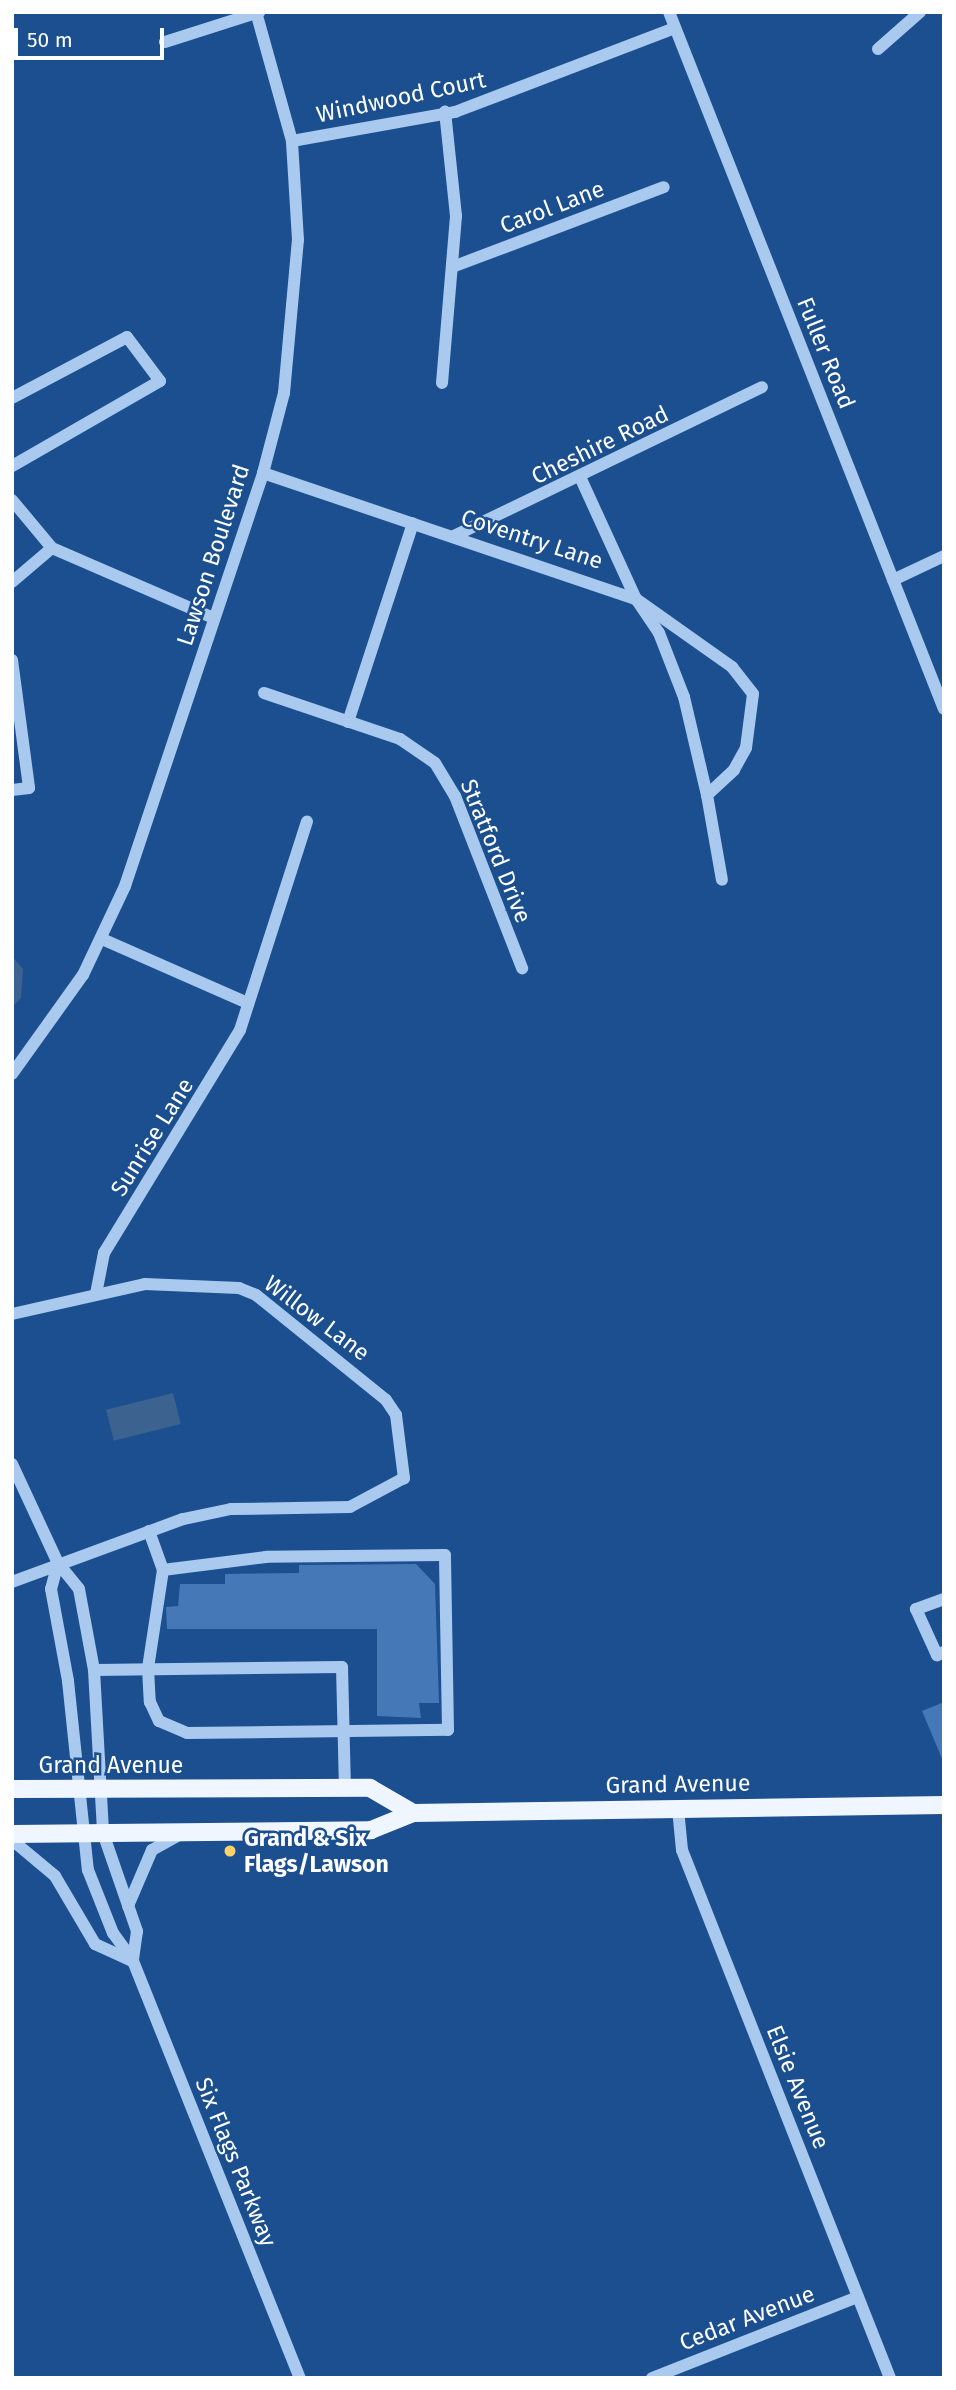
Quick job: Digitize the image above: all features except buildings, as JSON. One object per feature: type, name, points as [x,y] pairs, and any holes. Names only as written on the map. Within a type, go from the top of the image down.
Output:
[{"type":"main road","name":"Grand Avenue","points":[[12,1789],[370,1788],[413,1813]]},
{"type":"main road","name":"Grand Avenue","points":[[12,1834],[371,1830],[413,1813],[944,1805]]},
{"type":"street","name":"Fuller Road","points":[[668,12],[944,709]]},
{"type":"street","points":[[878,48],[920,12]]},
{"type":"street","points":[[164,42],[257,13]]},
{"type":"street","name":"Lawson Boulevard","points":[[12,1074],[49,1030],[102,939],[263,473],[294,328],[298,240],[292,141],[257,13]]},
{"type":"street","name":"Windwood Court","points":[[292,141],[445,112],[504,97],[675,28]]},
{"type":"street","points":[[442,383],[455,266],[445,112]]},
{"type":"street","name":"Carol Lane","points":[[455,266],[664,187]]},
{"type":"street","points":[[12,398],[127,337],[160,381],[12,466]]},
{"type":"street","name":"Cheshire Road","points":[[454,536],[581,480],[762,387]]},
{"type":"street","points":[[263,473],[413,523],[348,722]]},
{"type":"street","name":"Coventry Lane","points":[[581,480],[636,599],[659,633],[684,697],[707,795],[722,880]]},
{"type":"street","points":[[12,500],[52,548],[214,618]]},
{"type":"street","name":"Coventry Lane","points":[[413,523],[636,599],[732,667],[752,694],[746,748],[734,770],[707,795]]},
{"type":"street","points":[[12,582],[52,548]]},
{"type":"street","points":[[893,580],[944,556]]},
{"type":"street","points":[[12,660],[29,788],[12,790]]},
{"type":"street","name":"Stratford Drive","points":[[264,693],[400,739],[435,763],[455,796],[522,968]]},
{"type":"street","name":"Sunrise Lane","points":[[96,1294],[104,1253],[230,1051],[307,821]]},
{"type":"street","points":[[102,939],[248,1003]]},
{"type":"street","name":"Willow Lane","points":[[12,1314],[96,1294],[170,1282],[256,1295],[386,1400],[396,1415],[404,1478],[350,1507],[231,1509],[149,1531]]},
{"type":"street","points":[[14,1470],[58,1563],[79,1589],[94,1670],[103,1833]]},
{"type":"street","points":[[12,1582],[149,1531],[163,1570],[148,1668],[150,1702],[159,1721],[187,1733],[448,1730],[445,1555],[266,1557],[163,1570]]},
{"type":"street","points":[[58,1563],[51,1588],[68,1681],[76,1789],[83,1833]]},
{"type":"street","points":[[944,1599],[916,1609],[937,1655],[944,1653]]},
{"type":"street","points":[[94,1670],[342,1667],[345,1788]]},
{"type":"street","name":"Elsie Avenue","points":[[678,1809],[682,1850],[890,2378]]},
{"type":"street","points":[[128,1906],[152,1850],[185,1832]]},
{"type":"street","name":"Six Flags Parkway","points":[[83,1833],[103,1910],[133,1961],[300,2378]]},
{"type":"street","name":"Six Flags Parkway","points":[[103,1833],[137,1931],[133,1961]]},
{"type":"street","points":[[12,1840],[63,1886],[95,1944],[133,1961]]},
{"type":"street","name":"Cedar Avenue","points":[[652,2378],[859,2297]]},
{"type":"water","points":[[12,956],[23,969],[21,998],[12,1007]]},
{"type":"water","points":[[173,1393],[181,1424],[114,1441],[106,1410]]},
{"type":"place","name":"Grand & Six Flags/Lawson","points":[[230,1851]]}]
